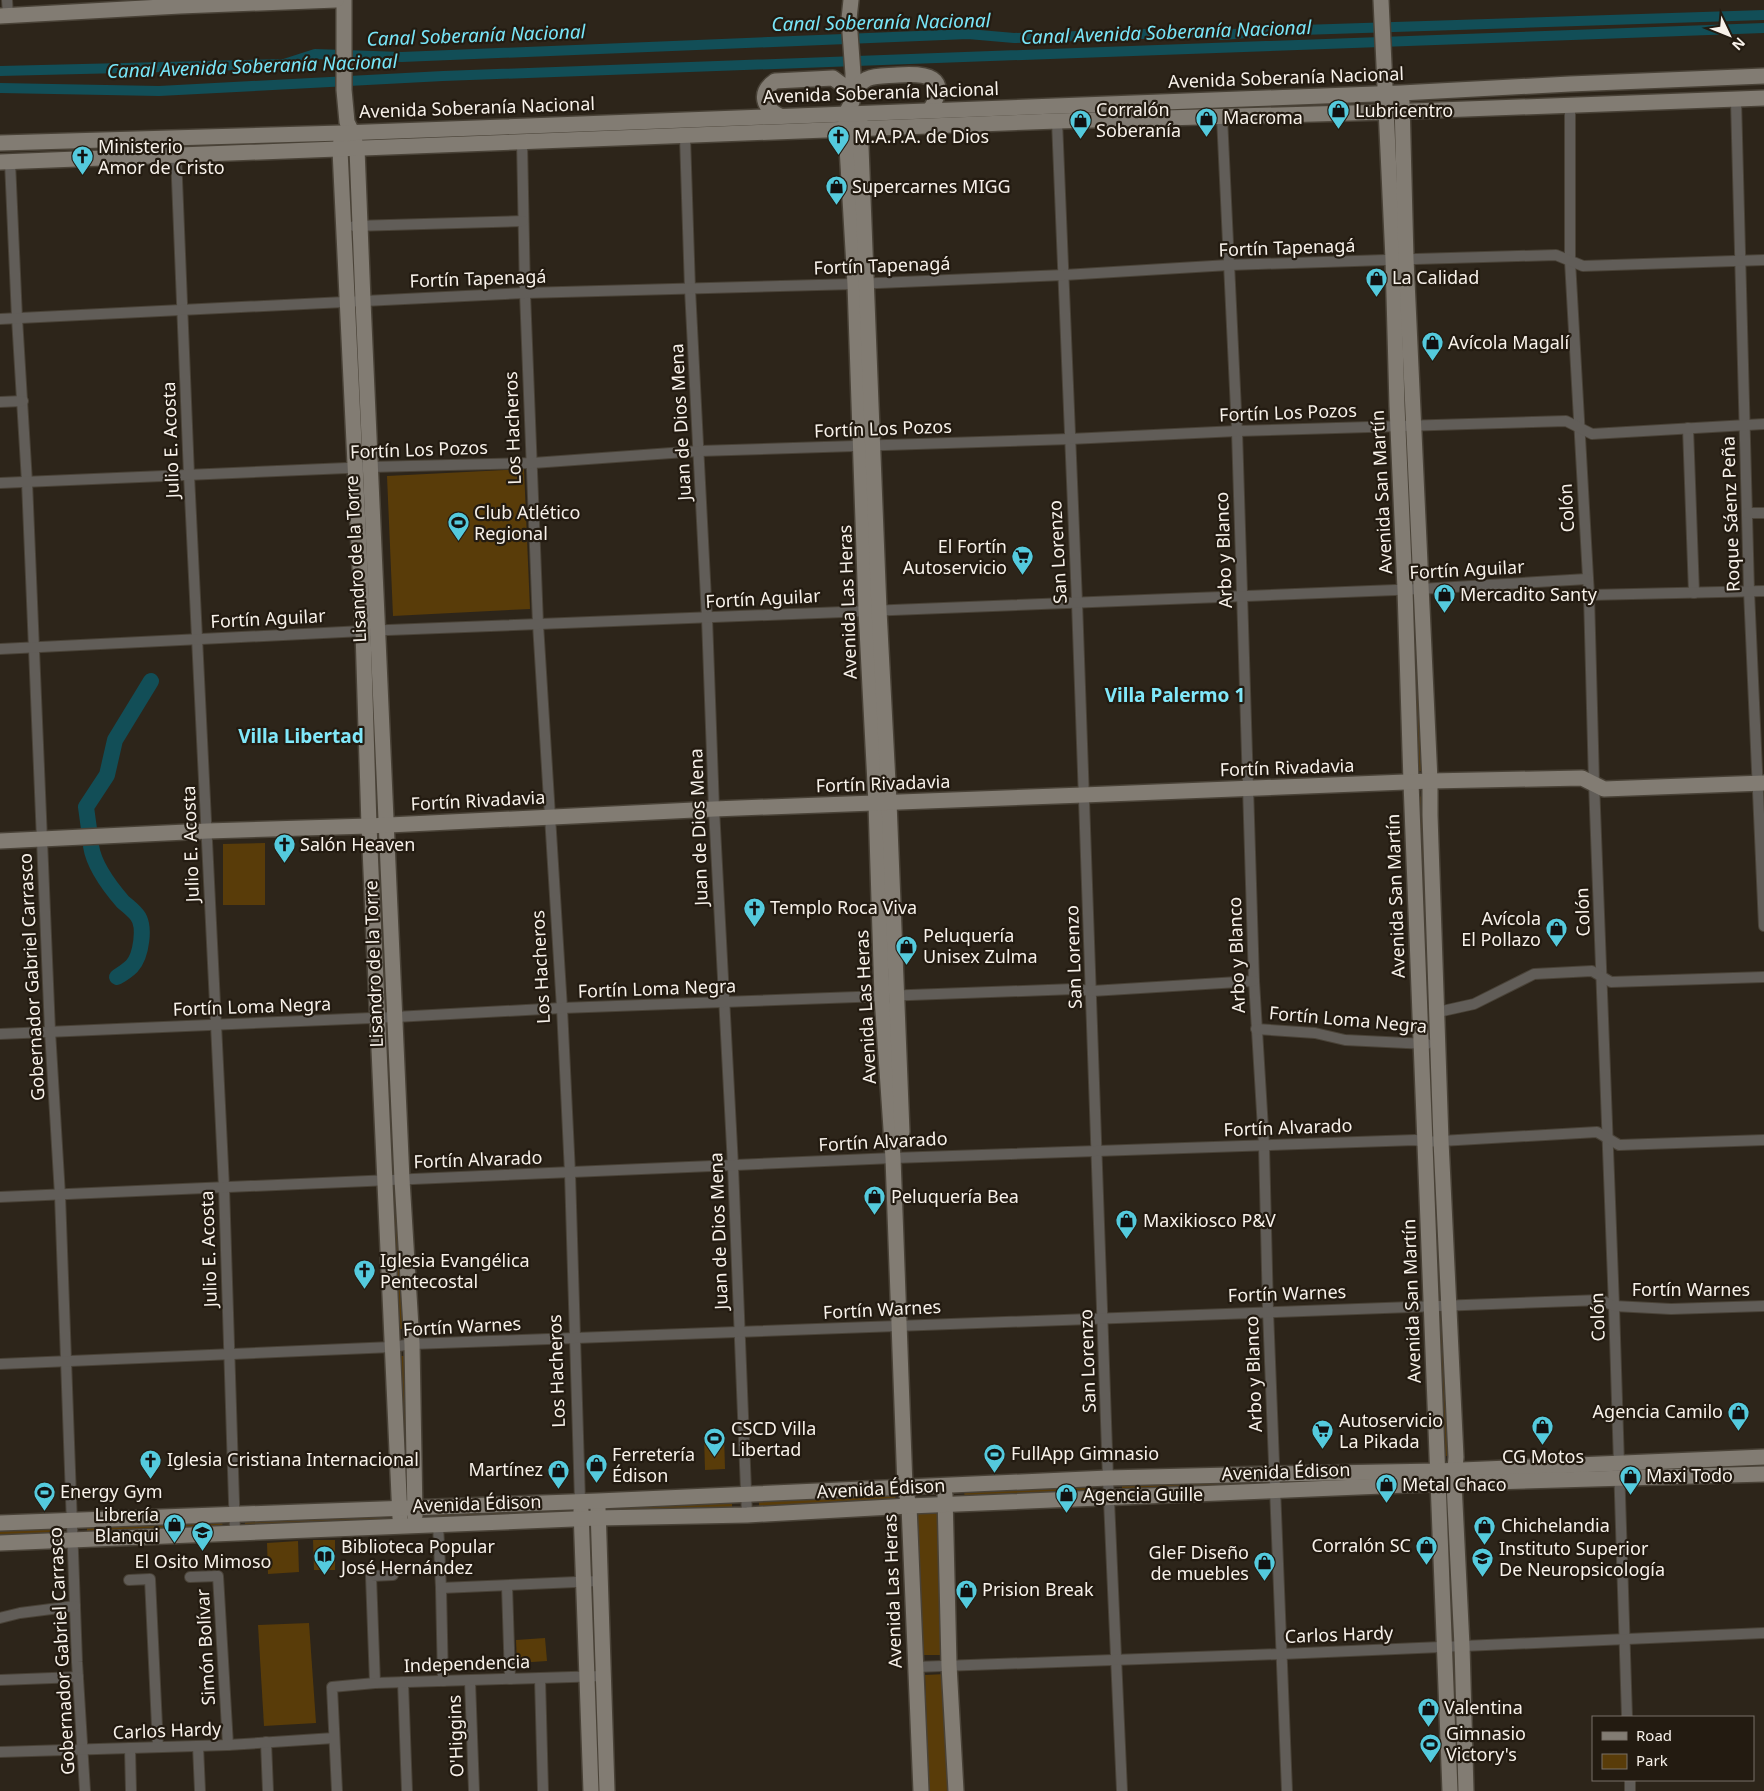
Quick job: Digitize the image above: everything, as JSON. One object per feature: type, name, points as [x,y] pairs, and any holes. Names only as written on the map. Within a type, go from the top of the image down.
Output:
[{"type":"main road","points":[[4,16],[180,3],[336,0]]},
{"type":"main road","name":"Lisandro de la Torre","points":[[344,0],[344,90],[347,129],[357,149],[361,226],[363,467],[370,631],[387,824],[402,1180],[412,1344],[415,1507],[408,1526]]},
{"type":"main road","name":"Avenida Las Heras","points":[[851,0],[849,20],[853,74],[852,105],[883,802],[889,997],[898,1158],[910,1486],[909,1506],[921,1791]]},
{"type":"main road","name":"Avenida San Martín","points":[[1381,8],[1386,112],[1413,425],[1410,782],[1450,1791]]},
{"type":"main road","points":[[780,116],[766,106],[764,99],[768,86],[775,80],[833,78],[852,105],[864,80],[873,77],[917,74],[927,75],[934,80],[938,89],[937,99],[930,110]]},
{"type":"main road","name":"Avenida Soberanía Nacional","points":[[0,143],[347,129],[571,124],[780,116],[852,105],[930,110],[1385,94],[1764,76]]},
{"type":"main road","name":"Avenida San Martín","points":[[1401,93],[1397,425],[1430,781],[1441,1141],[1462,1646],[1466,1791]]},
{"type":"main road","name":"Avenida Soberanía Nacional","points":[[5,162],[1058,121],[1402,112],[1764,98]]},
{"type":"main road","points":[[1076,121],[1168,101]]},
{"type":"main road","points":[[571,124],[656,138]]},
{"type":"main road","name":"Lisandro de la Torre","points":[[347,129],[340,150],[347,303],[363,467]]},
{"type":"main road","name":"Lisandro de la Torre","points":[[370,631],[369,826],[377,1018],[400,1508],[408,1526]]},
{"type":"main road","name":"Fortín Rivadavia","points":[[0,841],[207,831],[369,826],[714,808],[1083,796],[1430,781],[1582,778],[1604,789],[1760,783]]},
{"type":"main road","name":"Avenida Édison","points":[[0,1543],[597,1518],[748,1515],[909,1506],[1275,1491],[1438,1478],[1619,1470],[1764,1457]]},
{"type":"main road","name":"Avenida Édison","points":[[1619,1470],[1764,1474]]},
{"type":"main road","name":"Avenida Édison","points":[[0,1523],[746,1495],[1108,1478],[1274,1474],[1438,1478]]},
{"type":"main road","points":[[945,1485],[949,1665],[956,1791]]},
{"type":"main road","name":"Los Hacheros","points":[[580,1501],[591,1791]]},
{"type":"main road","points":[[598,1501],[599,1581],[608,1791]]},
{"type":"street","points":[[4,16],[7,0]]},
{"type":"street","name":"Roque Sáenz Peña","points":[[1736,100],[1749,591],[1760,783],[1764,926]]},
{"type":"street","name":"Colón","points":[[1570,106],[1570,261],[1588,595],[1627,1716]]},
{"type":"street","name":"Arbo y Blanco","points":[[1222,117],[1237,431],[1254,982],[1264,1145],[1268,1311],[1287,1791]]},
{"type":"street","name":"San Lorenzo","points":[[1058,121],[1092,991],[1108,1478],[1122,1791]]},
{"type":"street","name":"Juan de Dios Mena","points":[[685,137],[690,289],[733,1166],[748,1515]]},
{"type":"street","name":"Los Hacheros","points":[[522,141],[525,293],[538,624],[562,1008],[570,1173],[580,1501]]},
{"type":"street","name":"Julio E. Acosta","points":[[176,155],[214,1024],[224,1187],[235,1532]]},
{"type":"street","name":"Gobernador Gabriel Carrasco","points":[[5,162],[28,482],[84,1791]]},
{"type":"street","points":[[344,226],[523,221]]},
{"type":"street","name":"Fortín Tapenagá","points":[[0,319],[525,293],[860,284],[1399,259],[1556,255],[1582,266],[1764,260]]},
{"type":"street","points":[[0,402],[23,401]]},
{"type":"street","name":"Fortín Los Pozos","points":[[0,484],[363,467],[533,463],[699,451],[1070,439],[1397,425],[1566,420],[1592,434],[1764,424]]},
{"type":"street","points":[[1688,428],[1694,593]]},
{"type":"street","points":[[1747,513],[1764,513]]},
{"type":"street","name":"Fortín Aguilar","points":[[0,649],[370,631],[1412,589],[1587,580]]},
{"type":"street","points":[[1588,595],[1764,590]]},
{"type":"street","name":"Fortín Loma Negra","points":[[1438,1012],[1474,1004],[1534,974],[1592,971],[1611,982],[1764,977]]},
{"type":"street","name":"Fortín Loma Negra","points":[[0,1034],[562,1008],[1074,989],[1092,991],[1254,982]]},
{"type":"street","name":"Fortín Loma Negra","points":[[1256,1029],[1314,1033],[1345,1040],[1438,1044]]},
{"type":"street","name":"Fortín Alvarado","points":[[0,1197],[1097,1150],[1415,1140],[1424,1142],[1597,1132],[1619,1145],[1764,1140]]},
{"type":"street","name":"Fortín Warnes","points":[[0,1364],[392,1347],[412,1344],[1448,1305],[1601,1300],[1614,1306],[1671,1309],[1764,1306]]},
{"type":"street","points":[[438,1524],[442,1681]]},
{"type":"street","points":[[374,1683],[372,1576],[393,1575]]},
{"type":"street","name":"Simón Bolívar","points":[[190,1577],[218,1576],[228,1745]]},
{"type":"street","points":[[129,1580],[150,1579],[158,1748]]},
{"type":"street","points":[[441,1588],[599,1581]]},
{"type":"street","points":[[507,1586],[510,1679]]},
{"type":"street","points":[[0,1618],[20,1612],[75,1606]]},
{"type":"street","name":"Carlos Hardy","points":[[915,1667],[1282,1654],[1764,1633]]},
{"type":"street","name":"Independencia","points":[[334,1738],[332,1687],[374,1683],[603,1676]]},
{"type":"street","points":[[0,1680],[78,1677]]},
{"type":"street","points":[[540,1678],[543,1791]]},
{"type":"street","name":"O'Higgins","points":[[470,1681],[474,1791]]},
{"type":"street","points":[[403,1682],[407,1791]]},
{"type":"street","points":[[334,1738],[338,1791]]},
{"type":"street","name":"Carlos Hardy","points":[[0,1752],[158,1748],[334,1738]]},
{"type":"street","points":[[266,1742],[268,1791]]},
{"type":"street","points":[[198,1746],[200,1791]]},
{"type":"street","points":[[130,1748],[131,1791]]},
{"type":"green space","points":[[1403,439],[1408,439],[1414,577],[1408,577]]},
{"type":"green space","name":"Club Atlético Regional","points":[[524,469],[530,609],[393,616],[387,476]]},
{"type":"green space","points":[[1411,605],[1417,605],[1423,771],[1417,771]]},
{"type":"green space","points":[[370,649],[374,649],[379,808],[375,808]]},
{"type":"green space","points":[[1424,796],[1433,1037],[1427,1037],[1418,797]]},
{"type":"green space","points":[[382,840],[387,1000],[381,1000],[376,841]]},
{"type":"green space","points":[[265,843],[265,905],[223,905],[223,844]]},
{"type":"green space","points":[[389,1030],[396,1165],[389,1165],[382,1031]]},
{"type":"green space","points":[[1431,1153],[1437,1153],[1443,1290],[1438,1291]]},
{"type":"green space","points":[[391,1193],[398,1193],[403,1329],[396,1329]]},
{"type":"green space","points":[[1442,1318],[1448,1456],[1443,1456],[1437,1319]]},
{"type":"green space","points":[[400,1356],[406,1356],[411,1491],[405,1491]]},
{"type":"green space","points":[[724,1434],[725,1469],[705,1470],[704,1435]]},
{"type":"green space","points":[[1262,1480],[1262,1486],[1122,1492],[1122,1486]]},
{"type":"green space","points":[[1092,1485],[1093,1493],[965,1499],[964,1491]]},
{"type":"green space","points":[[1441,1492],[1447,1492],[1452,1637],[1446,1637]]},
{"type":"green space","points":[[895,1494],[896,1501],[759,1508],[759,1499]]},
{"type":"green space","points":[[732,1500],[732,1507],[596,1514],[595,1505]]},
{"type":"green space","points":[[569,1505],[569,1511],[433,1518],[432,1510]]},
{"type":"green space","points":[[938,1509],[943,1655],[923,1655],[917,1510]]},
{"type":"green space","points":[[381,1513],[381,1521],[245,1527],[245,1520]]},
{"type":"green space","points":[[222,1521],[223,1528],[87,1532],[87,1525]]},
{"type":"green space","points":[[61,1527],[61,1534],[0,1536],[0,1529]]},
{"type":"green space","points":[[313,1540],[335,1540],[335,1570],[314,1570]]},
{"type":"green space","points":[[298,1541],[299,1572],[268,1574],[267,1543]]},
{"type":"green space","points":[[589,1588],[594,1589],[598,1660],[591,1660]]},
{"type":"green space","points":[[309,1623],[316,1723],[264,1726],[258,1625]]},
{"type":"green space","points":[[545,1638],[547,1661],[517,1663],[516,1640]]},
{"type":"green space","points":[[1447,1652],[1455,1652],[1460,1791],[1453,1791]]},
{"type":"green space","points":[[946,1674],[950,1791],[929,1791],[925,1675]]},
{"type":"waterway","name":"Canal Soberanía Nacional","points":[[0,71],[284,64],[315,54],[402,57],[968,34],[1014,38],[1205,32],[1223,35],[1268,31],[1764,15]]},
{"type":"waterway","name":"Canal Avenida Soberanía Nacional","points":[[0,88],[159,91],[443,76],[1764,28]]},
{"type":"waterway","points":[[89,829],[86,807],[107,775],[115,740],[151,681]]},
{"type":"waterway","points":[[91,846],[95,861],[103,876],[140,920],[142,933],[138,955],[130,967],[117,977]]},
{"type":"place","name":"Lubricentro","points":[[1339,130]]},
{"type":"place","name":"Macroma","points":[[1207,137]]},
{"type":"place","name":"Corralón Soberanía","points":[[1080,139]]},
{"type":"place","name":"M.A.P.A. de Dios","points":[[838,156]]},
{"type":"place","name":"Ministerio Amor de Cristo","points":[[82,176]]},
{"type":"place","name":"Supercarnes MIGG","points":[[836,206]]},
{"type":"place","name":"La Calidad","points":[[1376,297]]},
{"type":"place","name":"Avícola Magalí","points":[[1432,362]]},
{"type":"place","name":"Club Atlético Regional","points":[[458,542]]},
{"type":"place","name":"El Fortín Autoservicio","points":[[1023,576]]},
{"type":"place","name":"Mercadito Santy","points":[[1444,614]]},
{"type":"place","name":"Salón Heaven","points":[[284,864]]},
{"type":"place","name":"Templo Roca Viva","points":[[754,927]]},
{"type":"place","name":"Avícola El Pollazo","points":[[1557,948]]},
{"type":"place","name":"Peluquería Unisex Zulma","points":[[907,965]]},
{"type":"place","name":"Peluquería Bea","points":[[875,1216]]},
{"type":"place","name":"Maxikiosco P&V","points":[[1127,1240]]},
{"type":"place","name":"Iglesia Evangélica Pentecostal","points":[[364,1290]]},
{"type":"place","name":"Agencia Camilo","points":[[1739,1431]]},
{"type":"place","name":"CG Motos","points":[[1543,1446]]},
{"type":"place","name":"Autoservicio La Pikada","points":[[1323,1450]]},
{"type":"place","name":"CSCD Villa Libertad","points":[[715,1458]]},
{"type":"place","name":"FullApp Gimnasio","points":[[995,1473]]},
{"type":"place","name":"Iglesia Cristiana Internacional","points":[[151,1479]]},
{"type":"place","name":"Ferretería Édison","points":[[596,1484]]},
{"type":"place","name":"Martínez","points":[[559,1489]]},
{"type":"place","name":"Maxi Todo","points":[[1630,1495]]},
{"type":"place","name":"Metal Chaco","points":[[1386,1504]]},
{"type":"place","name":"Energy Gym","points":[[44,1511]]},
{"type":"place","name":"Agencia Guille","points":[[1067,1514]]},
{"type":"place","name":"Librería Blanqui","points":[[175,1544]]},
{"type":"place","name":"Chichelandia","points":[[1485,1545]]},
{"type":"place","name":"El Osito Mimoso","points":[[203,1551]]},
{"type":"place","name":"Corralón SC","points":[[1427,1565]]},
{"type":"place","name":"Biblioteca Popular José Hernández","points":[[325,1576]]},
{"type":"place","name":"Instituto Superior De Neuropsicología","points":[[1483,1578]]},
{"type":"place","name":"GleF Diseño de muebles","points":[[1265,1582]]},
{"type":"place","name":"Prision Break","points":[[966,1609]]},
{"type":"place","name":"Valentina","points":[[1428,1727]]},
{"type":"place","name":"Gimnasio Victory's","points":[[1430,1763]]},
{"type":"district","name":"Villa Palermo 1","points":[[1175,695]]},
{"type":"district","name":"Villa Libertad","points":[[301,736]]}]
